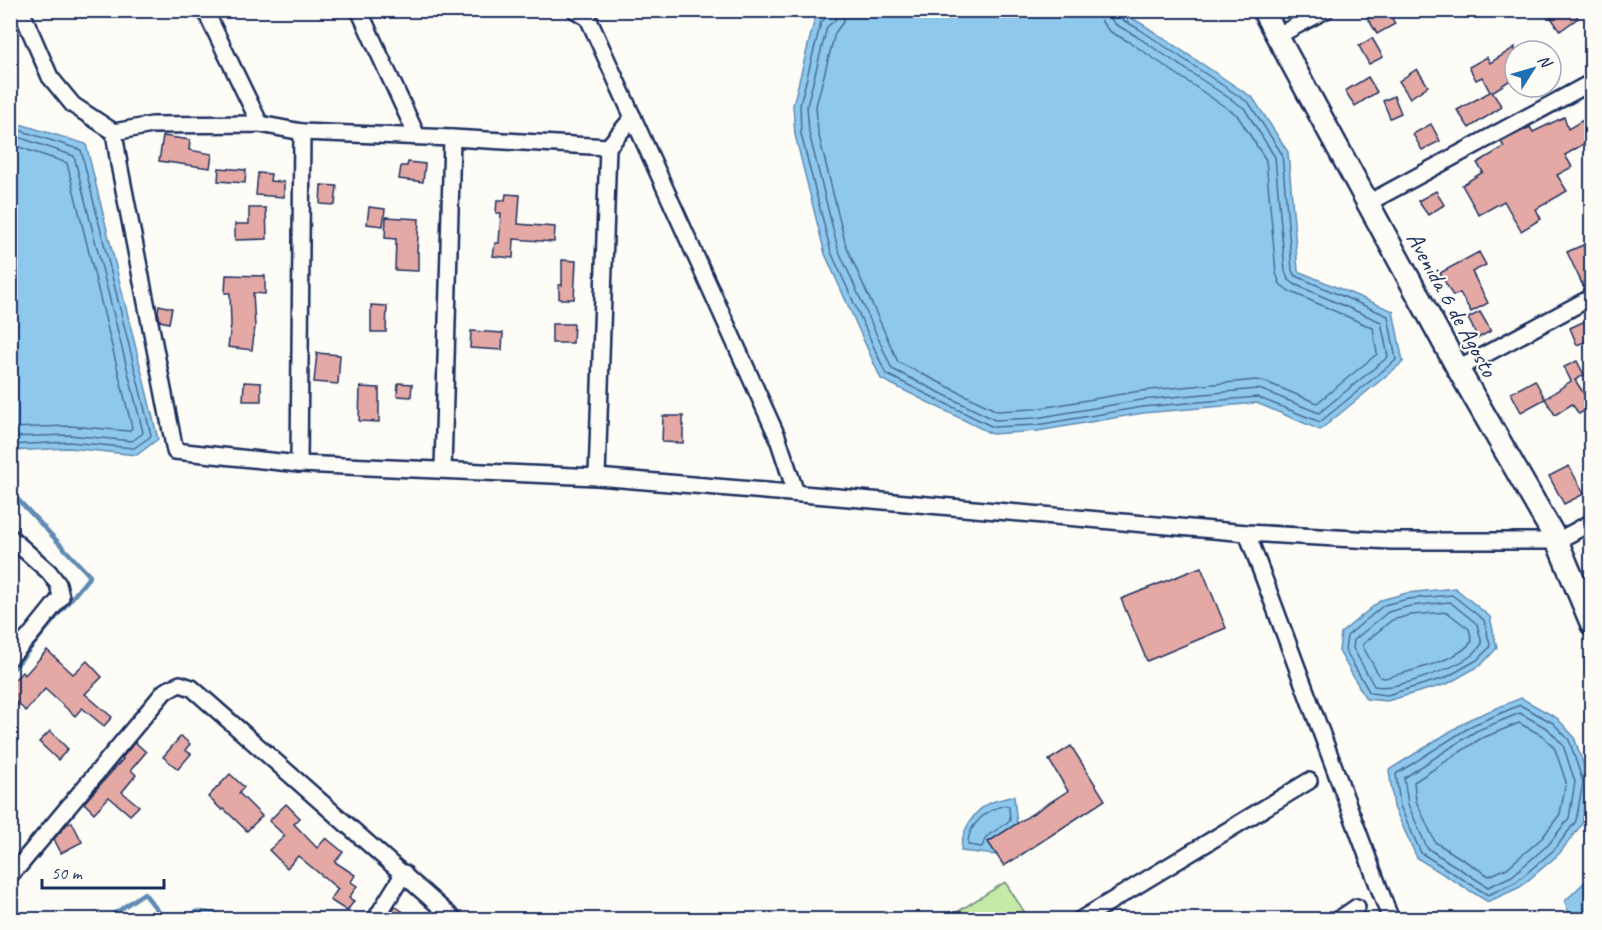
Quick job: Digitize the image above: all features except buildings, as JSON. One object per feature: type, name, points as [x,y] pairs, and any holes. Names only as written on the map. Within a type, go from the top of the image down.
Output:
[{"type":"street","points":[[21,10],[50,77],[74,105],[114,132],[152,125],[260,124],[302,132],[608,147]]},
{"type":"street","points":[[205,10],[260,124]]},
{"type":"street","points":[[359,10],[417,136]]},
{"type":"street","name":"Avenida 6 de Agosto","points":[[1263,10],[1458,369],[1557,541],[1592,625]]},
{"type":"street","points":[[1277,36],[1326,10]]},
{"type":"street","points":[[587,13],[777,436],[796,493]]},
{"type":"street","points":[[1368,203],[1592,82]]},
{"type":"street","points":[[597,477],[608,147],[633,117]]},
{"type":"street","points":[[114,132],[175,451],[299,464],[597,477],[1247,533],[1391,541],[1557,541],[1592,522]]},
{"type":"street","points":[[299,464],[302,132]]},
{"type":"street","points":[[443,469],[452,138]]},
{"type":"street","points":[[1458,369],[1592,297]]},
{"type":"street","points":[[1247,533],[1391,920]]},
{"type":"street","points":[[10,537],[49,572],[58,584],[61,597],[10,657]]},
{"type":"street","points":[[10,874],[165,691],[180,684],[192,688],[455,920]]},
{"type":"street","points":[[1082,919],[1309,781]]},
{"type":"street","points":[[375,920],[404,873]]},
{"type":"street","points":[[1338,920],[1357,907]]},
{"type":"green space","points":[[1005,882],[1029,919],[946,919]]},
{"type":"water","points":[[1118,10],[1142,24],[1253,98],[1288,152],[1298,271],[1393,311],[1403,362],[1320,430],[1257,403],[1143,413],[1038,431],[992,434],[881,379],[825,254],[795,135],[793,105],[815,18],[826,11]]},
{"type":"water","points":[[11,123],[86,144],[158,439],[137,455],[69,448],[11,451]]},
{"type":"water","points":[[1455,588],[1490,617],[1497,648],[1481,665],[1447,684],[1387,701],[1366,699],[1339,651],[1341,633],[1381,600],[1407,593]]},
{"type":"water","points":[[1521,698],[1557,718],[1574,737],[1589,781],[1582,824],[1559,854],[1520,887],[1488,902],[1417,858],[1394,807],[1389,770],[1470,719]]},
{"type":"water","points":[[1014,796],[1017,824],[997,855],[961,851],[966,828],[975,815],[988,804]]},
{"type":"water","points":[[1591,876],[1591,919],[1570,919],[1565,901]]},
{"type":"water","points":[[197,910],[218,913],[222,919],[179,919]]},
{"type":"waterway","points":[[10,491],[90,576],[10,673]]},
{"type":"waterway","points":[[105,920],[144,893],[165,920]]}]
